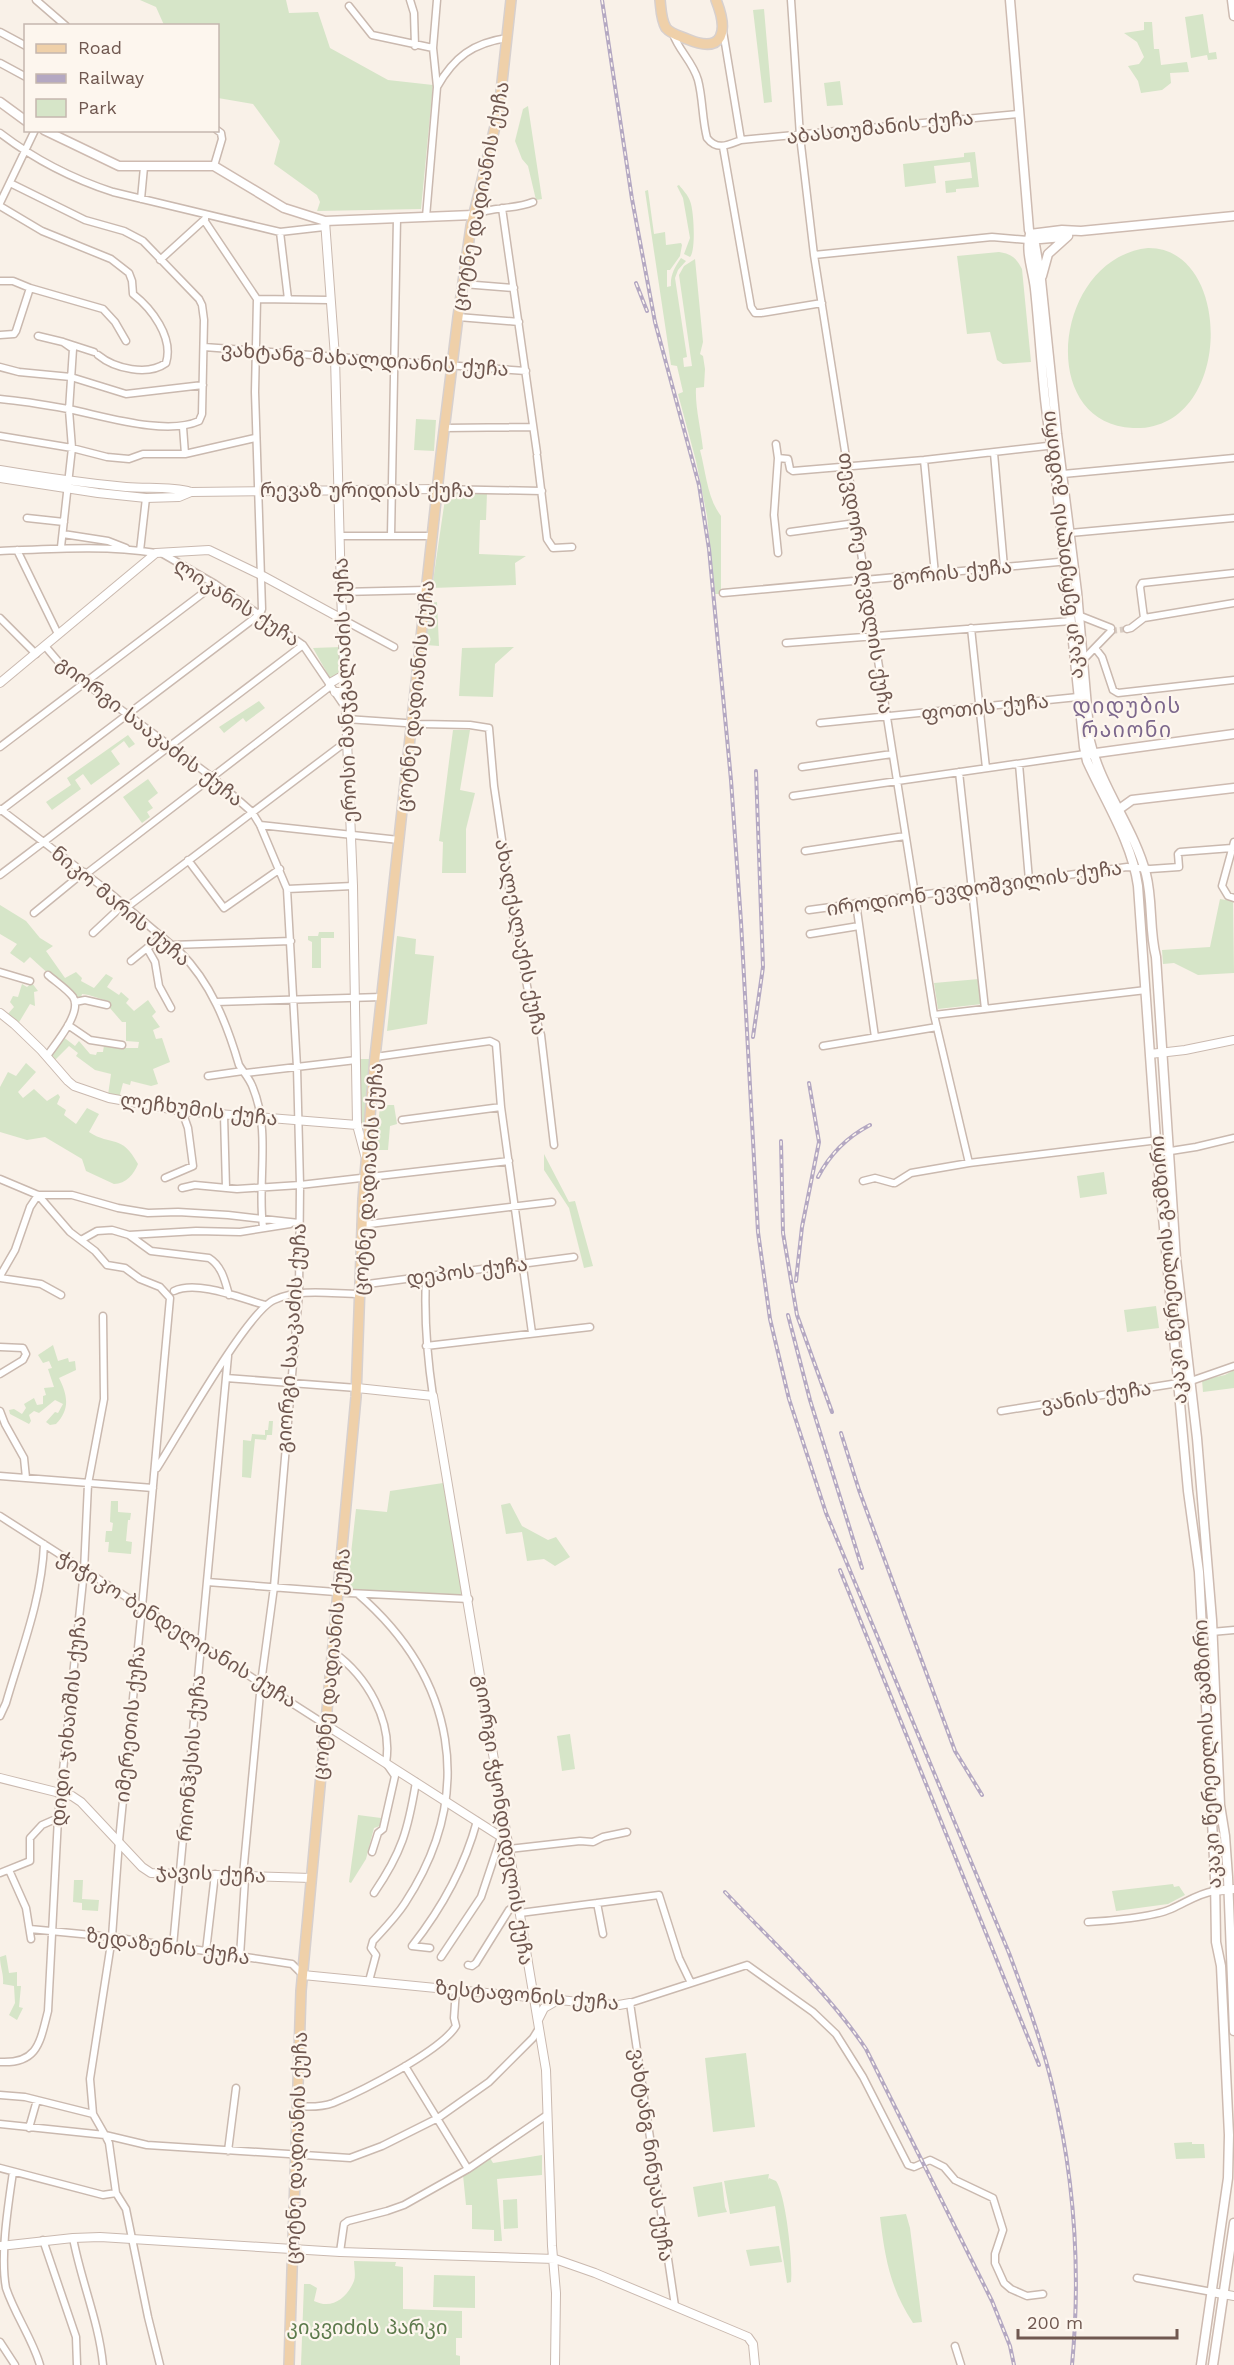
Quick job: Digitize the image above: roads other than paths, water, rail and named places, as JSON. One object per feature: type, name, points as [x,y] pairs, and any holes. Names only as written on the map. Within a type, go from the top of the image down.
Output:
[{"type":"main road","name":"ცოტნე დადიანის ქუჩა","points":[[289,2365],[294,2156],[303,1974],[357,1388],[361,1225],[375,1057],[437,489],[462,284],[473,215],[489,159],[499,110],[511,0]]},
{"type":"main road","points":[[660,0],[664,25],[673,34],[708,46],[718,39],[723,29],[718,2]]},
{"type":"main road","points":[[1013,0],[1019,114],[1031,238]]},
{"type":"main road","points":[[1232,0],[1234,16]]},
{"type":"main road","points":[[0,102],[24,120]]},
{"type":"main road","points":[[48,132],[107,162],[125,167],[214,166],[284,208],[324,224],[473,215]]},
{"type":"main road","points":[[1031,238],[1062,230],[1081,231],[1234,216]]},
{"type":"main road","points":[[1031,238],[1068,236],[1081,231]]},
{"type":"main road","name":"აკაკი წერეთლის გამზირი","points":[[1041,280],[1043,268],[1052,249],[1068,236]]},
{"type":"main road","name":"აკაკი წერეთლის გამზირი","points":[[1031,238],[1041,280],[1055,445],[1063,474],[1070,533],[1069,561]]},
{"type":"main road","name":"აკაკი წერეთლის გამზირი","points":[[1031,238],[1075,618],[1082,661],[1089,754],[1118,810],[1143,868],[1148,886],[1152,941],[1156,957],[1176,1258],[1191,1381],[1212,1631],[1220,1805],[1231,1889],[1234,2031]]},
{"type":"main road","name":"აკაკი წერეთლის გამზირი","points":[[1075,618],[1078,697],[1089,754],[1134,867],[1138,886],[1156,1140],[1193,1534],[1198,1563],[1216,1942],[1221,1966],[1229,2155],[1225,2204],[1201,2365]]},
{"type":"main road","points":[[1089,754],[1234,734]]},
{"type":"main road","points":[[1118,810],[1132,800],[1234,788]]},
{"type":"main road","points":[[1214,2365],[1229,2295],[1234,2223]]},
{"type":"street","points":[[36,0],[64,24]]},
{"type":"street","points":[[410,0],[414,13],[415,46]]},
{"type":"street","points":[[426,217],[437,87],[433,48],[437,0]]},
{"type":"street","name":"თევდორე მღვდლის ქუჩა","points":[[791,0],[800,136],[814,255],[934,1015],[969,1163]]},
{"type":"street","points":[[349,6],[372,35],[433,48]]},
{"type":"street","points":[[723,29],[741,140]]},
{"type":"street","points":[[0,32],[24,45]]},
{"type":"street","points":[[673,34],[679,47],[689,59],[698,79],[707,138],[712,144],[723,147],[750,303],[755,313],[822,303]]},
{"type":"street","points":[[437,87],[447,70],[464,54],[507,38]]},
{"type":"street","points":[[0,63],[24,76]]},
{"type":"street","name":"აბასთუმანის ქუჩა","points":[[723,147],[741,140],[1019,114]]},
{"type":"street","points":[[34,132],[10,183],[2,193],[0,205],[42,231],[111,259],[129,273],[133,294],[146,305],[160,327],[168,356],[166,363],[153,369],[137,370],[108,361],[63,342],[38,336]]},
{"type":"street","points":[[214,166],[222,139],[219,132]]},
{"type":"street","points":[[0,133],[25,152],[90,184],[205,218],[280,232],[324,224]]},
{"type":"street","points":[[141,199],[144,167]]},
{"type":"street","points":[[0,399],[144,425],[183,427],[199,421],[202,414],[204,347],[202,305],[199,299],[134,234],[85,220],[10,183]]},
{"type":"street","points":[[473,215],[502,208],[524,206],[532,202]]},
{"type":"street","points":[[502,208],[526,371],[547,539],[553,548],[572,547]]},
{"type":"street","points":[[160,260],[205,218]]},
{"type":"street","points":[[0,810],[260,614],[263,606],[255,438],[257,300],[205,218]]},
{"type":"street","points":[[391,536],[390,489],[397,218]]},
{"type":"street","name":"ეროსი მანჯგალაძის ქუჩა","points":[[324,224],[335,357],[344,690],[353,886],[357,1125],[366,1160]]},
{"type":"street","points":[[280,232],[288,299]]},
{"type":"street","points":[[814,255],[992,237],[1031,238]]},
{"type":"street","points":[[0,281],[13,281],[103,309],[115,322],[126,341]]},
{"type":"street","points":[[462,284],[514,288]]},
{"type":"street","points":[[0,335],[14,334],[16,331],[30,288]]},
{"type":"street","points":[[257,300],[329,300]]},
{"type":"street","points":[[458,317],[519,322]]},
{"type":"street","points":[[61,547],[72,448],[69,410],[73,349],[63,342]]},
{"type":"street","name":"ვახტანგ მახალდიანის ქუჩა","points":[[204,347],[526,371]]},
{"type":"street","points":[[0,367],[19,372],[71,377],[126,394],[203,385]]},
{"type":"street","points":[[183,427],[184,454]]},
{"type":"street","points":[[444,428],[533,428]]},
{"type":"street","points":[[0,436],[72,448],[119,459],[129,459],[143,454],[184,454],[255,438]]},
{"type":"street","points":[[776,444],[778,458],[774,515],[778,553]]},
{"type":"street","points":[[778,458],[788,459],[790,469],[793,471],[924,460],[1055,445]]},
{"type":"street","points":[[994,453],[1004,567]]},
{"type":"street","points":[[1063,474],[1234,458]]},
{"type":"street","points":[[924,460],[935,574]]},
{"type":"street","name":"რევაზ ურიდიას ქუჩა","points":[[0,470],[146,498],[179,497],[191,492],[258,489],[542,490]]},
{"type":"street","name":"რევაზ ურიდიას ქუჩა","points":[[0,478],[142,489],[179,488],[191,492]]},
{"type":"street","points":[[179,488],[179,497]]},
{"type":"street","points":[[140,550],[146,498]]},
{"type":"street","points":[[27,518],[64,522]]},
{"type":"street","points":[[1070,533],[1234,518]]},
{"type":"street","points":[[790,532],[856,523]]},
{"type":"street","points":[[63,534],[108,541],[126,549]]},
{"type":"street","points":[[340,536],[432,536]]},
{"type":"street","name":"ლიკანის ქუჩა","points":[[0,551],[61,547],[126,549],[160,553],[215,584],[303,645],[345,707]]},
{"type":"street","points":[[17,550],[58,634]]},
{"type":"street","points":[[0,683],[160,553],[209,550],[263,576],[394,647]]},
{"type":"street","name":"გორის ქუჩა","points":[[723,593],[1069,561]]},
{"type":"street","points":[[1144,618],[1140,587],[1142,583],[1234,573]]},
{"type":"street","points":[[0,747],[215,584]]},
{"type":"street","points":[[341,592],[426,590]]},
{"type":"street","points":[[1129,626],[1144,618],[1234,603]]},
{"type":"street","points":[[0,618],[36,654]]},
{"type":"street","points":[[786,643],[1075,618],[1110,630],[1082,661]]},
{"type":"street","points":[[971,628],[987,768]]},
{"type":"street","points":[[0,875],[303,645]]},
{"type":"street","name":"გიორგი სააკაძის ქუჩა","points":[[45,646],[62,666],[212,777],[252,812],[261,825],[287,889],[297,1067],[300,1185],[299,1293],[274,1587],[261,1683],[243,1875],[245,1878],[240,1956]]},
{"type":"street","points":[[1095,648],[1102,657],[1113,690],[1118,693],[1234,680]]},
{"type":"street","points":[[34,913],[328,688],[330,683],[344,675]]},
{"type":"street","points":[[330,683],[344,690]]},
{"type":"street","points":[[335,692],[344,690]]},
{"type":"street","name":"ფოთის ქუჩა","points":[[820,723],[1078,697]]},
{"type":"street","points":[[345,719],[412,724]]},
{"type":"street","name":"ახალქალაქის ქუჩა","points":[[412,724],[470,724],[489,728],[494,786],[513,918],[529,996],[541,1035],[554,1145]]},
{"type":"street","points":[[93,933],[125,906],[347,741]]},
{"type":"street","points":[[802,767],[892,754]]},
{"type":"street","points":[[793,796],[1089,754]]},
{"type":"street","points":[[1018,764],[1029,880]]},
{"type":"street","points":[[959,772],[985,1009]]},
{"type":"street","name":"ნიკო მარის ქუჩა","points":[[0,810],[85,873],[162,937],[190,962],[216,1002],[244,1072],[258,1100],[261,1118],[263,1227]]},
{"type":"street","points":[[261,825],[399,840]]},
{"type":"street","points":[[805,851],[905,836]]},
{"type":"street","points":[[1233,845],[1222,886],[1228,896],[1234,898]]},
{"type":"street","name":"იროდიონ ევდოშვილის ქუჩა","points":[[809,910],[1134,867],[1179,867],[1178,854],[1180,852],[1233,845]]},
{"type":"street","points":[[188,860],[224,908],[279,870]]},
{"type":"street","points":[[287,889],[353,886]]},
{"type":"street","points":[[856,903],[875,1037]]},
{"type":"street","points":[[810,934],[859,926]]},
{"type":"street","points":[[131,961],[162,937]]},
{"type":"street","points":[[171,945],[291,941]]},
{"type":"street","points":[[147,948],[155,962],[159,986],[171,1008]]},
{"type":"street","points":[[0,972],[30,981]]},
{"type":"street","points":[[46,1056],[68,1025],[75,1002],[48,975]]},
{"type":"street","points":[[934,1015],[1146,990]]},
{"type":"street","points":[[216,1002],[355,996],[382,997]]},
{"type":"street","points":[[75,1002],[85,1000],[107,1005]]},
{"type":"street","name":"ლეჩხუმის ქუჩა","points":[[0,1013],[14,1023],[74,1086],[109,1098],[182,1111],[357,1125]]},
{"type":"street","points":[[68,1025],[90,1040],[122,1045]]},
{"type":"street","points":[[823,1046],[937,1027]]},
{"type":"street","points":[[1150,1054],[1234,1040]]},
{"type":"street","points":[[375,1057],[494,1042],[532,1334]]},
{"type":"street","points":[[208,1076],[356,1060]]},
{"type":"street","points":[[402,1120],[501,1107]]},
{"type":"street","points":[[165,1178],[194,1166],[188,1128],[182,1111]]},
{"type":"street","points":[[224,1115],[226,1188]]},
{"type":"street","points":[[1158,1153],[1234,1138]]},
{"type":"street","points":[[862,1181],[875,1178],[894,1183],[911,1173],[969,1163],[1167,1139]]},
{"type":"street","points":[[182,1188],[195,1185],[226,1188],[300,1185],[509,1161]]},
{"type":"street","points":[[0,1179],[38,1195],[72,1195],[118,1208],[148,1213],[178,1212],[299,1223]]},
{"type":"street","points":[[38,1195],[70,1233],[81,1240],[105,1229],[129,1235],[196,1231],[240,1232],[299,1223]]},
{"type":"street","points":[[38,1195],[30,1207],[15,1250],[2,1264],[0,1277],[41,1284],[61,1295]]},
{"type":"street","points":[[361,1225],[552,1202]]},
{"type":"street","points":[[129,1235],[151,1251],[209,1258],[215,1262],[222,1273],[229,1295]]},
{"type":"street","name":"იმერეთის ქუჩა","points":[[81,1240],[107,1265],[125,1268],[140,1279],[159,1287],[170,1298],[118,1842],[112,1937],[90,2079],[93,2114]]},
{"type":"street","name":"დეპოს ქუჩა","points":[[265,1305],[275,1299],[299,1293],[360,1290],[426,1277],[574,1257]]},
{"type":"street","name":"გიორგი ჭყონდიდელის ქუჩა","points":[[426,1277],[426,1346],[433,1396],[469,1599],[504,1839],[509,1849],[519,1903],[546,2070],[552,2246],[555,2259],[555,2365]]},
{"type":"street","points":[[155,1471],[228,1356],[265,1305],[185,1286],[174,1291]]},
{"type":"street","name":"დიდი ჯიხაიშის ქუჩა","points":[[0,2062],[24,2060],[34,2052],[41,2038],[48,2011],[58,1818],[84,1571],[88,1485],[104,1399],[103,1316]]},
{"type":"street","points":[[426,1346],[590,1327]]},
{"type":"street","points":[[0,1347],[23,1348],[26,1354],[23,1360],[0,1374]]},
{"type":"street","name":"რიონჰესის ქუჩა","points":[[173,1946],[228,1356]]},
{"type":"street","name":"ვანის ქუჩა","points":[[1000,1411],[1191,1381],[1234,1365]]},
{"type":"street","points":[[226,1378],[433,1396]]},
{"type":"street","points":[[0,1411],[24,1458],[26,1478]]},
{"type":"street","points":[[0,1476],[88,1485],[153,1488]]},
{"type":"street","name":"ჭიჭიკო ბენდელიანის ქუჩა","points":[[0,1516],[504,1839]]},
{"type":"street","points":[[0,1716],[6,1703],[38,1595],[44,1544]]},
{"type":"street","points":[[207,1582],[357,1594],[469,1599]]},
{"type":"street","points":[[357,1594],[378,1611],[405,1643],[424,1675],[441,1715],[447,1759],[447,1802],[434,1848],[404,1905],[371,1945],[376,1955],[369,1981]]},
{"type":"street","points":[[1200,1633],[1234,1630]]},
{"type":"street","points":[[333,1652],[360,1675],[386,1729],[388,1750],[386,1763],[395,1776],[383,1828],[378,1833],[372,1852]]},
{"type":"street","name":"ჯავის ქუჩა","points":[[0,1778],[61,1792],[81,1803],[151,1874],[311,1878]]},
{"type":"street","points":[[374,1893],[388,1873],[406,1836],[416,1782]]},
{"type":"street","points":[[0,1873],[30,1861],[30,1838],[42,1825],[58,1818]]},
{"type":"street","points":[[430,1948],[412,1946],[438,1912],[447,1896],[466,1856],[477,1821]]},
{"type":"street","points":[[509,1849],[580,1841],[593,1842],[603,1837],[627,1832]]},
{"type":"street","points":[[441,1957],[481,1897],[504,1839]]},
{"type":"street","points":[[9,1870],[26,1908],[31,1939]]},
{"type":"street","points":[[206,1951],[215,1874]]},
{"type":"street","points":[[1088,1922],[1115,1920],[1169,1910],[1189,1898],[1231,1889]]},
{"type":"street","points":[[520,1913],[659,1895],[679,1958],[691,1983]]},
{"type":"street","points":[[468,1965],[472,1966],[476,1963],[508,1910],[519,1903]]},
{"type":"street","points":[[597,1903],[603,1934]]},
{"type":"street","name":"ზედაზენის ქუჩა","points":[[30,1929],[112,1937],[292,1964],[303,1974]]},
{"type":"street","name":"ზესტაფონის ქუჩა","points":[[303,1974],[619,2005],[747,1965],[813,2012],[836,2034],[863,2077],[904,2160],[914,2167],[930,2160],[944,2167],[956,2180],[993,2198],[1003,2230],[994,2254],[995,2263],[1004,2283],[1027,2296],[1042,2294]]},
{"type":"street","points":[[296,2106],[331,2104],[405,2066],[435,2047],[456,2026],[454,2018],[456,1989]]},
{"type":"street","points":[[0,2124],[105,2135],[147,2145],[294,2156],[350,2157],[382,2146],[438,2118],[489,2082],[533,2038],[544,2008],[559,2000]]},
{"type":"street","name":"ვახტანგ ნინუას ქუჩა","points":[[630,2003],[675,2306]]},
{"type":"street","points":[[405,2066],[468,2169]]},
{"type":"street","points":[[228,2151],[236,2088]]},
{"type":"street","points":[[0,2095],[37,2100],[93,2114],[109,2143],[116,2193],[126,2210],[159,2365]]},
{"type":"street","points":[[29,2128],[37,2100]]},
{"type":"street","points":[[340,2252],[344,2224],[348,2221],[396,2208],[468,2169],[547,2115]]},
{"type":"street","points":[[0,2168],[104,2195],[116,2193]]},
{"type":"street","points":[[13,2172],[2,2246],[5,2287],[40,2365]]},
{"type":"street","points":[[2,2246],[73,2238],[132,2238],[340,2252],[555,2259],[748,2337],[753,2343],[755,2365]]},
{"type":"street","points":[[73,2238],[83,2285],[99,2337],[103,2365]]},
{"type":"street","points":[[43,2240],[76,2337],[77,2365]]},
{"type":"street","points":[[1137,2278],[1229,2295]]},
{"type":"street","points":[[1,2344],[15,2365]]},
{"type":"street","points":[[955,2346],[961,2365]]},
{"type":"tunnel","points":[[1111,631],[1127,629]]},
{"type":"railway","points":[[602,0],[632,199],[655,322],[699,485],[709,549],[731,780],[758,1232],[770,1319],[789,1399],[826,1513],[1009,1953],[1043,2051],[1060,2118],[1074,2223],[1076,2294],[1072,2365]]},
{"type":"railway","points":[[636,283],[647,311]]},
{"type":"railway","points":[[753,1037],[763,967],[756,771]]},
{"type":"railway","points":[[796,1281],[802,1227],[819,1142],[809,1083]]},
{"type":"railway","points":[[818,1177],[840,1147],[870,1125]]},
{"type":"railway","points":[[781,1141],[783,1233],[797,1315],[832,1412]]},
{"type":"railway","points":[[788,1315],[810,1400],[862,1568]]},
{"type":"railway","points":[[841,1433],[859,1490],[955,1751],[982,1795]]},
{"type":"railway","points":[[840,1570],[1039,2065]]},
{"type":"railway","points":[[725,1892],[817,1987],[866,2049],[992,2301],[1010,2346],[1014,2365]]},
{"type":"district","name":"დიდუბის რაიონი","points":[[1127,718]]},
{"type":"park label","name":"კიკვიძის პარკი","points":[[367,2327]]}]
